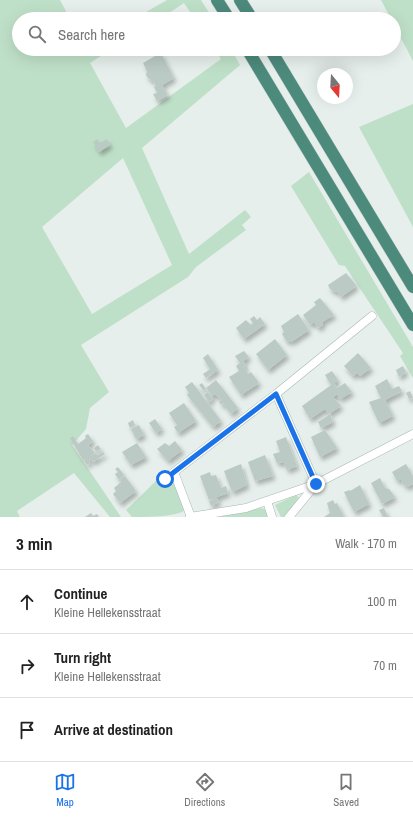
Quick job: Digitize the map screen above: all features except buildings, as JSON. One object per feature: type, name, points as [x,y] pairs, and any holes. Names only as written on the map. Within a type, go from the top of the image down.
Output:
[{"type":"highway","points":[[217,0],[225,12]]},
{"type":"highway","points":[[240,0],[248,12]]},
{"type":"highway","points":[[251,56],[413,325]]},
{"type":"highway","points":[[274,56],[413,287]]},
{"type":"street","points":[[165,479],[276,394],[372,316]]},
{"type":"street","points":[[276,394],[316,484]]},
{"type":"street","points":[[174,472],[190,517],[221,513],[268,501],[316,484],[413,434]]},
{"type":"street","points":[[289,517],[316,484]]},
{"type":"street","points":[[268,501],[272,517]]},
{"type":"green space","points":[[0,0],[60,0],[66,12],[12,12],[12,56],[101,56],[90,63],[126,128],[221,59],[219,56],[235,56],[240,65],[142,148],[189,254],[245,210],[251,217],[242,225],[246,230],[196,267],[188,277],[81,345],[109,392],[90,408],[86,429],[72,445],[121,517],[110,517],[74,473],[17,511],[20,517],[0,517]],"holes":[[[123,158],[172,265],[92,314],[42,227]]]},
{"type":"green space","points":[[167,0],[201,0],[209,12],[190,12],[184,3],[170,12],[146,12]]},
{"type":"green space","points":[[381,0],[413,0],[413,61],[401,38],[401,12],[387,12]]},
{"type":"green space","points":[[413,104],[413,227],[359,127]]},
{"type":"green space","points":[[309,172],[413,347],[413,378],[400,356],[403,353],[345,266],[339,265],[291,186]]},
{"type":"green space","points":[[157,480],[162,485],[172,481],[175,483],[185,510],[168,515],[132,517],[126,510]]},
{"type":"green space","points":[[296,495],[299,498],[285,517],[281,517],[275,505]]},
{"type":"green space","points":[[261,508],[268,510],[270,517],[218,517]]},
{"type":"route","points":[[165,479],[276,394],[316,484]]}]
